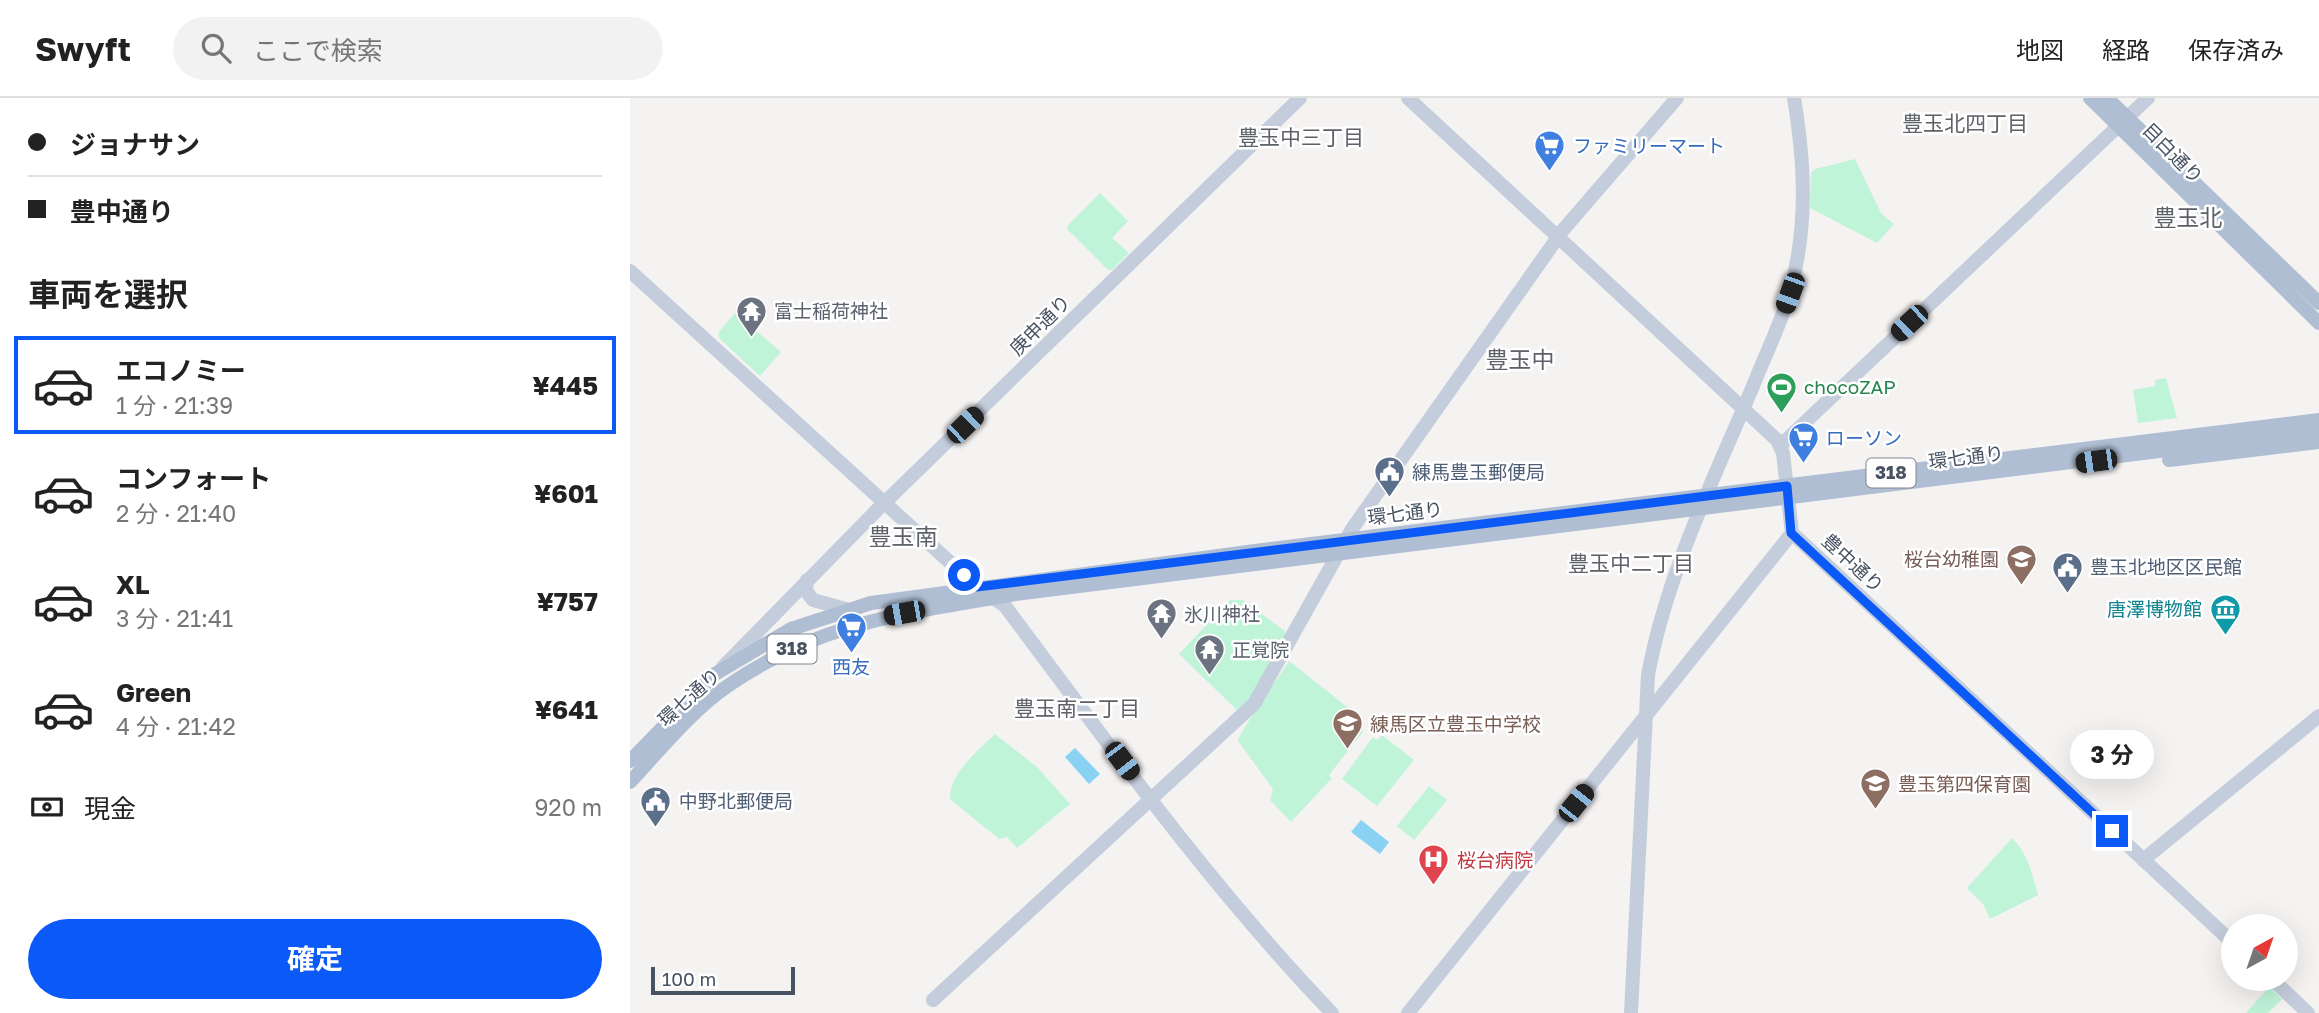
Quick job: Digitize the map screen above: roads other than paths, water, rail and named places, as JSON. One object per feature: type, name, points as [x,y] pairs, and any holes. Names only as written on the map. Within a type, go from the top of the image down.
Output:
[{"type":"main road","name":"目白通り","points":[[2090,98],[2123,122],[2319,303]]},
{"type":"main road","name":"目白通り","points":[[2108,98],[2123,122],[2319,323]]},
{"type":"main road","points":[[2075,448],[2132,434],[2319,412]]},
{"type":"main road","name":"環七通り","points":[[630,761],[715,674],[782,634],[846,609],[977,587],[1345,540],[2073,464],[2319,420]]},
{"type":"main road","name":"環七通り","points":[[1788,492],[2075,448],[2319,431]]},
{"type":"main road","points":[[2073,464],[2144,463],[2319,442]]},
{"type":"main road","name":"環七通り","points":[[630,782],[727,687],[797,647],[878,617],[996,597],[1704,502]]},
{"type":"street","name":"庚申通り","points":[[715,674],[886,502],[1300,98]]},
{"type":"street","points":[[1408,98],[1781,445],[2148,98]]},
{"type":"street","points":[[933,1000],[1254,704],[1345,540],[1558,237],[1677,98]]},
{"type":"street","points":[[1631,1013],[1648,675],[1658,624],[1678,563],[1790,293],[1797,257],[1805,166],[1794,98]]},
{"type":"street","points":[[630,271],[977,587],[996,597],[1247,919],[1332,1013]]},
{"type":"street","name":"豊中通り","points":[[1781,445],[1791,533],[2221,932]]},
{"type":"street","points":[[1408,1013],[1791,533]]},
{"type":"street","points":[[807,580],[806,591],[813,600],[846,609]]},
{"type":"street","points":[[2143,860],[2319,716]]},
{"type":"street","points":[[2285,991],[2308,1013]]},
{"type":"water","points":[[1075,748],[1100,774],[1089,784],[1065,757]]},
{"type":"water","points":[[1361,820],[1389,842],[1380,854],[1351,832]]},
{"type":"place","name":"ファミリーマート","points":[[1550,173]]},
{"type":"place","name":"富士稲荷神社","points":[[751,338]]},
{"type":"place","name":"chocoZAP","points":[[1781,414]]},
{"type":"place","name":"ローソン","points":[[1803,465]]},
{"type":"place","name":"練馬豊玉郵便局","points":[[1389,499]]},
{"type":"place","name":"桜台幼稚園","points":[[2022,586]]},
{"type":"place","name":"豊玉北地区区民館","points":[[2067,594]]},
{"type":"place","name":"唐澤博物館","points":[[2225,636]]},
{"type":"place","name":"氷川神社","points":[[1161,641]]},
{"type":"place","name":"西友","points":[[851,655]]},
{"type":"place","name":"正覚院","points":[[1209,677]]},
{"type":"place","name":"練馬区立豊玉中学校","points":[[1347,751]]},
{"type":"place","name":"豊玉第四保育園","points":[[1875,811]]},
{"type":"place","name":"中野北郵便局","points":[[656,828]]},
{"type":"place","name":"桜台病院","points":[[1434,887]]},
{"type":"district","name":"豊玉北四丁目","points":[[1965,124]]},
{"type":"district","name":"豊玉中三丁目","points":[[1301,138]]},
{"type":"district","name":"豊玉北","points":[[2188,218]]},
{"type":"district","name":"豊玉中","points":[[1520,360]]},
{"type":"district","name":"豊玉南","points":[[903,537]]},
{"type":"district","name":"豊玉中二丁目","points":[[1631,564]]},
{"type":"district","name":"豊玉南二丁目","points":[[1077,709]]}]
